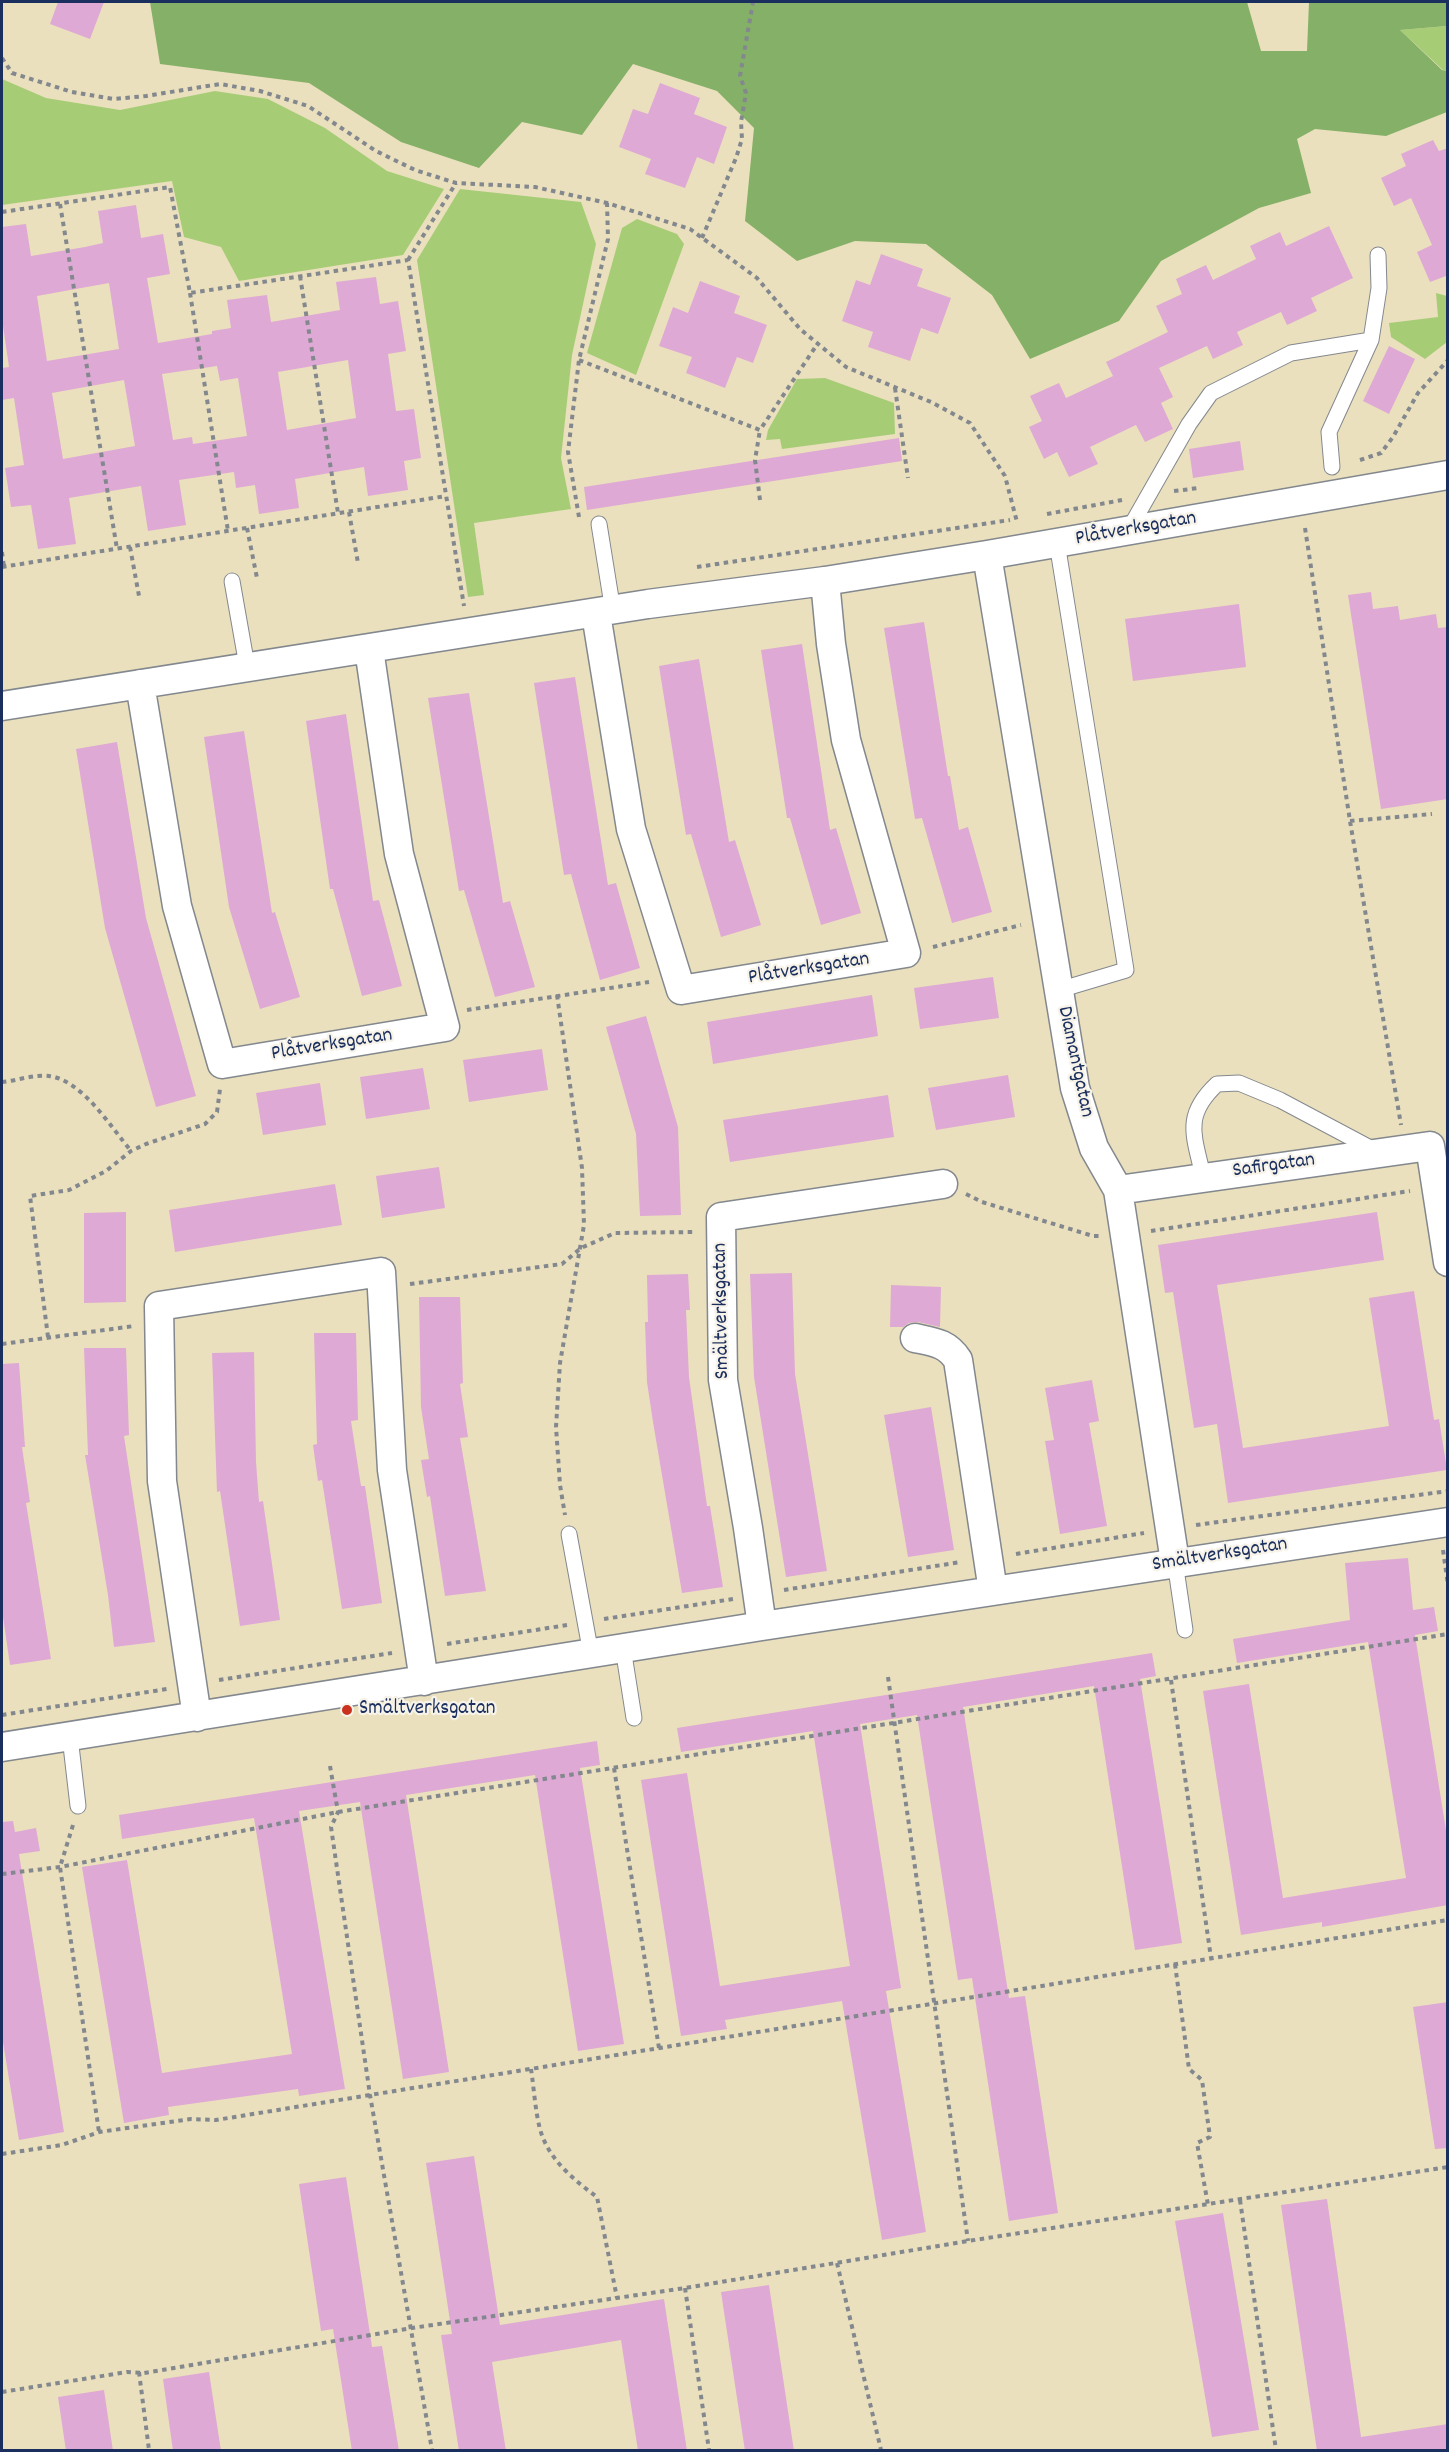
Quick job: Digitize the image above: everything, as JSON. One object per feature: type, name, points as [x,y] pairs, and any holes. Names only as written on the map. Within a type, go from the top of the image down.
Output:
[{"type":"street","name":"Plåtverksgatan","points":[[2,706],[247,666],[604,613],[648,604],[825,581],[1301,502],[1448,475]]},
{"type":"street","name":"Diamantgatan","points":[[987,555],[1075,1088],[1094,1148],[1118,1190],[1175,1563]]},
{"type":"street","points":[[825,581],[831,644],[846,740],[906,953]]},
{"type":"street","points":[[604,613],[631,829],[677,978]]},
{"type":"street","points":[[369,649],[399,854],[441,1015]]},
{"type":"street","points":[[140,684],[177,906],[222,1064]]},
{"type":"street","name":"Plåtverksgatan","points":[[677,978],[681,990],[906,953]]},
{"type":"street","name":"Plåtverksgatan","points":[[222,1064],[445,1027],[441,1015]]},
{"type":"street","name":"Safirgatan","points":[[1118,1190],[1203,1176],[1430,1146],[1448,1262]]},
{"type":"street","name":"Smältverksgatan","points":[[762,1626],[723,1380],[721,1217],[944,1184]]},
{"type":"street","points":[[197,1717],[162,1481],[159,1306],[381,1272],[392,1470],[424,1681]]},
{"type":"street","points":[[915,1338],[939,1343],[951,1349],[958,1359],[993,1591]]},
{"type":"street","name":"Smältverksgatan","points":[[2,1747],[762,1626],[1443,1522]]},
{"type":"lane","points":[[1332,468],[1329,432],[1371,340],[1379,288],[1378,255]]},
{"type":"lane","points":[[1128,531],[1189,424],[1211,393],[1291,352],[1371,340]]},
{"type":"lane","points":[[599,524],[604,613]]},
{"type":"lane","points":[[1057,543],[1126,970],[1059,990]]},
{"type":"lane","points":[[232,581],[247,666]]},
{"type":"lane","points":[[1203,1176],[1192,1123],[1202,1098],[1217,1084],[1239,1083],[1280,1100],[1379,1152]]},
{"type":"lane","points":[[568,1534],[591,1654]]},
{"type":"lane","points":[[1175,1563],[1185,1630]]},
{"type":"lane","points":[[623,1648],[634,1718]]},
{"type":"lane","points":[[70,1737],[78,1806]]},
{"type":"path","points":[[702,238],[742,139],[741,122],[746,93],[740,76],[753,2]]},
{"type":"path","points":[[2,58],[12,73],[72,92],[114,99],[220,84],[260,91],[308,106],[376,151],[415,170],[456,183],[535,187],[608,203],[690,229],[757,278],[800,329],[846,367],[931,402],[970,423],[1005,476],[1017,519],[1018,550]]},
{"type":"path","points":[[456,183],[408,260],[464,603],[472,632]]},
{"type":"path","points":[[2,212],[170,187],[190,293],[228,531]]},
{"type":"path","points":[[580,527],[568,452],[579,360],[608,238],[608,203]]},
{"type":"path","points":[[60,204],[117,549]]},
{"type":"path","points":[[190,293],[408,260]]},
{"type":"path","points":[[300,276],[338,513]]},
{"type":"path","points":[[760,500],[755,460],[760,430],[818,343]]},
{"type":"path","points":[[579,360],[760,430]]},
{"type":"path","points":[[1332,468],[1381,453],[1393,437],[1418,393],[1448,360]]},
{"type":"path","points":[[895,387],[908,478]]},
{"type":"path","points":[[2,552],[3,567],[446,496]]},
{"type":"path","points":[[1301,502],[1350,822],[1398,1108]]},
{"type":"path","points":[[349,512],[358,563]]},
{"type":"path","points":[[247,528],[257,578]]},
{"type":"path","points":[[130,547],[139,596]]},
{"type":"path","points":[[1350,822],[1432,814]]},
{"type":"path","points":[[906,953],[1048,918]]},
{"type":"path","points":[[441,1015],[677,978]]},
{"type":"path","points":[[557,995],[582,1168],[584,1225],[560,1363],[556,1427],[560,1485],[568,1534]]},
{"type":"path","points":[[48,1337],[30,1196],[69,1190],[106,1171],[131,1151],[205,1124],[217,1112],[222,1064]]},
{"type":"path","points":[[2,1082],[48,1076],[70,1084],[87,1098],[131,1151]]},
{"type":"path","points":[[944,1184],[982,1202],[1093,1236],[1124,1235],[1410,1192]]},
{"type":"path","points":[[382,1289],[562,1263],[581,1248],[615,1233],[721,1231]]},
{"type":"path","points":[[2,1344],[159,1323]]},
{"type":"path","points":[[1170,1529],[1448,1491]]},
{"type":"path","points":[[1443,1522],[1448,1585]]},
{"type":"path","points":[[2,1874],[60,1867],[338,1812],[1448,1634]]},
{"type":"path","points":[[888,1677],[968,2241]]},
{"type":"path","points":[[1171,1680],[1211,1958]]},
{"type":"path","points":[[330,1766],[338,1812],[331,1827],[370,2095],[432,2451]]},
{"type":"path","points":[[614,1768],[658,2048]]},
{"type":"path","points":[[78,1806],[60,1867],[99,2132]]},
{"type":"path","points":[[2,2154],[62,2145],[99,2132],[191,2119],[216,2120],[1448,1920]]},
{"type":"path","points":[[1175,1964],[1189,2069],[1202,2080],[1209,2126],[1210,2138],[1197,2143],[1208,2205]]},
{"type":"path","points":[[531,2069],[540,2131],[555,2158],[573,2179],[597,2197],[618,2298]]},
{"type":"path","points":[[2,2392],[686,2288],[968,2241],[1448,2167]]},
{"type":"path","points":[[1240,2200],[1276,2451]]},
{"type":"path","points":[[837,2263],[881,2451]]},
{"type":"path","points":[[686,2288],[709,2451]]},
{"type":"path","points":[[138,2372],[149,2451]]},
{"type":"green space","points":[[150,2],[1247,2],[1261,51],[1307,51],[1309,2],[1447,2],[1447,26],[1400,30],[1442,70],[1447,71],[1447,112],[1386,136],[1315,129],[1297,139],[1311,193],[1259,208],[1161,261],[1119,321],[1030,359],[992,295],[926,244],[855,241],[797,261],[745,221],[754,128],[717,91],[633,64],[582,135],[522,122],[479,168],[401,142],[309,83],[160,64]]},
{"type":"green space","points":[[1447,26],[1447,71],[1443,70],[1400,30]]},
{"type":"green space","points":[[2,79],[46,98],[120,110],[215,91],[268,99],[325,128],[387,171],[444,189],[403,255],[239,281],[221,247],[184,237],[172,181],[2,205]]},
{"type":"green space","points":[[460,189],[581,202],[596,244],[572,355],[561,458],[571,509],[474,523],[484,595],[468,597],[417,260]]},
{"type":"green space","points":[[637,219],[677,234],[684,244],[636,375],[587,353],[622,228]]},
{"type":"green space","points":[[1436,293],[1447,296],[1447,342],[1425,359],[1391,337],[1389,323],[1438,317]]},
{"type":"green space","points":[[825,378],[894,403],[895,434],[782,449],[780,439],[766,440],[768,430],[797,379]]},
{"type":"building","points":[[58,2],[104,2],[90,39],[50,24]]},
{"type":"building","points":[[660,83],[700,98],[694,114],[727,127],[714,164],[697,157],[685,188],[645,174],[651,159],[619,147],[633,109],[648,114]]},
{"type":"building","points":[[1433,140],[1439,151],[1448,148],[1448,279],[1446,276],[1430,282],[1417,252],[1432,245],[1411,198],[1394,206],[1381,178],[1406,166],[1401,154]]},
{"type":"building","points":[[136,205],[141,238],[163,234],[170,274],[147,278],[158,343],[212,334],[212,331],[231,328],[227,300],[267,295],[271,322],[340,310],[336,282],[376,277],[380,304],[398,301],[406,351],[388,354],[396,411],[414,409],[421,458],[404,461],[408,490],[368,496],[364,467],[295,479],[299,508],[259,514],[255,485],[236,488],[234,472],[179,480],[186,525],[148,531],[141,486],[69,498],[76,544],[38,549],[31,505],[11,507],[5,468],[24,465],[14,398],[2,400],[2,368],[9,367],[2,319],[2,227],[26,224],[31,256],[85,247],[103,243],[98,211]],"holes":[[[109,283],[119,349],[47,361],[37,296]],[[348,360],[356,418],[287,430],[278,372]],[[217,366],[220,381],[238,378],[247,436],[193,444],[192,437],[173,440],[162,374]],[[124,380],[135,446],[63,459],[52,393]]]},
{"type":"building","points":[[1329,226],[1353,278],[1311,298],[1317,311],[1287,325],[1281,312],[1237,332],[1243,345],[1213,359],[1207,346],[1159,368],[1173,397],[1161,403],[1173,429],[1145,442],[1136,425],[1090,447],[1098,464],[1069,477],[1057,452],[1044,459],[1029,427],[1042,421],[1030,396],[1059,383],[1066,398],[1113,376],[1106,362],[1168,332],[1156,306],[1182,294],[1176,279],[1206,265],[1213,280],[1256,259],[1250,246],[1280,232],[1286,246]]},
{"type":"building","points":[[881,254],[923,269],[917,286],[951,298],[938,334],[921,328],[910,361],[868,347],[873,332],[842,321],[856,280],[870,285]]},
{"type":"building","points":[[700,281],[740,296],[734,313],[767,325],[753,363],[737,357],[725,388],[686,373],[692,357],[659,346],[673,307],[688,313]]},
{"type":"building","points":[[1389,346],[1415,359],[1389,414],[1363,401]]},
{"type":"building","points":[[899,438],[902,461],[587,510],[584,487]]},
{"type":"building","points":[[1240,441],[1244,470],[1193,478],[1189,449]]},
{"type":"building","points":[[1371,592],[1373,609],[1398,606],[1400,620],[1436,614],[1438,628],[1448,627],[1448,799],[1381,809],[1348,595]]},
{"type":"building","points":[[1239,604],[1246,667],[1133,681],[1125,619]]},
{"type":"building","points":[[924,622],[948,776],[950,776],[959,830],[968,827],[992,912],[952,923],[922,818],[915,819],[884,628]]},
{"type":"building","points":[[802,644],[830,830],[836,828],[861,913],[821,925],[790,818],[787,818],[761,650]]},
{"type":"building","points":[[699,659],[729,842],[735,840],[761,925],[721,937],[691,834],[686,835],[659,666]]},
{"type":"building","points":[[575,677],[608,885],[616,883],[640,968],[600,980],[571,874],[564,875],[534,683]]},
{"type":"building","points":[[469,693],[503,903],[510,901],[535,987],[495,997],[464,890],[459,891],[428,698]]},
{"type":"building","points":[[346,714],[373,901],[379,900],[402,986],[362,996],[333,889],[330,889],[306,721]]},
{"type":"building","points":[[244,731],[272,913],[275,912],[300,997],[260,1009],[229,907],[204,737]]},
{"type":"building","points":[[117,742],[146,918],[196,1096],[156,1107],[105,928],[76,749]]},
{"type":"building","points":[[993,977],[999,1018],[920,1029],[914,988]]},
{"type":"building","points":[[872,995],[878,1036],[713,1064],[707,1022]]},
{"type":"building","points":[[646,1016],[678,1127],[681,1215],[640,1216],[636,1134],[606,1027]]},
{"type":"building","points":[[542,1049],[548,1090],[469,1102],[463,1060]]},
{"type":"building","points":[[423,1068],[430,1109],[366,1119],[360,1077]]},
{"type":"building","points":[[1008,1075],[1015,1117],[936,1130],[928,1088]]},
{"type":"building","points":[[320,1083],[326,1125],[263,1135],[256,1093]]},
{"type":"building","points":[[888,1095],[894,1137],[730,1162],[723,1120]]},
{"type":"building","points":[[439,1167],[445,1208],[382,1218],[376,1176]]},
{"type":"building","points":[[335,1184],[342,1225],[175,1252],[169,1210]]},
{"type":"building","points":[[126,1212],[126,1302],[84,1303],[84,1213]]},
{"type":"building","points":[[1377,1212],[1384,1260],[1217,1285],[1243,1448],[1389,1426],[1369,1298],[1414,1291],[1434,1420],[1439,1419],[1447,1470],[1228,1503],[1217,1424],[1194,1428],[1173,1292],[1165,1293],[1158,1245]]},
{"type":"building","points":[[792,1273],[795,1374],[827,1571],[786,1577],[754,1377],[750,1274]]},
{"type":"building","points":[[688,1274],[690,1310],[686,1310],[689,1377],[707,1506],[710,1506],[723,1587],[682,1593],[647,1382],[645,1322],[648,1322],[647,1275]]},
{"type":"building","points":[[891,1285],[941,1287],[940,1327],[918,1322],[909,1323],[903,1327],[890,1327]]},
{"type":"building","points":[[419,1297],[460,1297],[463,1383],[460,1384],[468,1437],[460,1438],[486,1591],[445,1596],[430,1496],[427,1497],[421,1460],[429,1459],[421,1407]]},
{"type":"building","points":[[314,1333],[356,1333],[358,1420],[351,1421],[361,1486],[365,1486],[382,1603],[342,1609],[322,1480],[318,1481],[313,1445],[317,1444]]},
{"type":"building","points":[[84,1348],[126,1348],[129,1435],[124,1436],[155,1642],[114,1647],[108,1595],[85,1455],[88,1455]]},
{"type":"building","points":[[254,1352],[259,1502],[263,1501],[280,1620],[240,1626],[220,1491],[217,1492],[212,1353]]},
{"type":"building","points":[[19,1363],[25,1447],[22,1447],[30,1502],[26,1503],[51,1659],[10,1665],[2,1610],[2,1364]]},
{"type":"building","points":[[1092,1380],[1099,1421],[1089,1423],[1107,1526],[1060,1534],[1045,1441],[1054,1440],[1045,1388]]},
{"type":"building","points":[[931,1407],[954,1550],[908,1557],[884,1415]]},
{"type":"building","points":[[1408,1558],[1413,1610],[1434,1607],[1438,1631],[1415,1635],[1448,1843],[1448,1905],[1322,1927],[1322,1922],[1241,1935],[1203,1691],[1249,1684],[1283,1898],[1406,1878],[1368,1642],[1237,1663],[1233,1639],[1350,1620],[1345,1563]]},
{"type":"building","points":[[1152,1653],[1156,1676],[1140,1679],[1182,1943],[1135,1950],[1094,1686],[963,1707],[1009,1998],[1025,1996],[1058,2213],[1009,2221],[972,1978],[958,1980],[917,1715],[860,1724],[901,1988],[886,1991],[926,2232],[882,2240],[842,2001],[725,2020],[727,2029],[681,2036],[641,1780],[687,1773],[720,1986],[850,1966],[813,1731],[681,1752],[677,1728]]},
{"type":"building","points":[[597,1741],[600,1765],[580,1768],[624,2044],[578,2051],[535,1775],[406,1795],[449,2072],[403,2079],[360,1802],[299,1811],[345,2089],[299,2096],[298,2089],[168,2107],[169,2115],[124,2123],[82,1867],[127,1860],[162,2073],[292,2054],[254,1818],[122,1839],[119,1815]]},
{"type":"building","points":[[13,1821],[15,1832],[36,1828],[40,1851],[19,1854],[64,2132],[19,2140],[2,2036],[2,1822]]},
{"type":"building","points":[[1448,2002],[1448,2148],[1435,2149],[1413,2007]]},
{"type":"building","points":[[474,2156],[500,2325],[664,2299],[687,2451],[638,2451],[621,2340],[492,2362],[506,2451],[459,2451],[441,2335],[452,2334],[426,2163]]},
{"type":"building","points":[[346,2177],[372,2347],[382,2346],[399,2451],[352,2451],[333,2329],[321,2331],[299,2184]]},
{"type":"building","points":[[1327,2199],[1361,2437],[1448,2424],[1448,2451],[1317,2451],[1281,2205]]},
{"type":"building","points":[[1223,2213],[1259,2430],[1212,2437],[1175,2221]]},
{"type":"building","points":[[769,2285],[794,2451],[745,2451],[721,2292]]},
{"type":"building","points":[[209,2372],[221,2451],[173,2451],[163,2379]]},
{"type":"building","points":[[104,2390],[113,2451],[66,2451],[58,2397]]},
{"type":"place","name":"Smältverksgatan","points":[[347,1710]]}]
